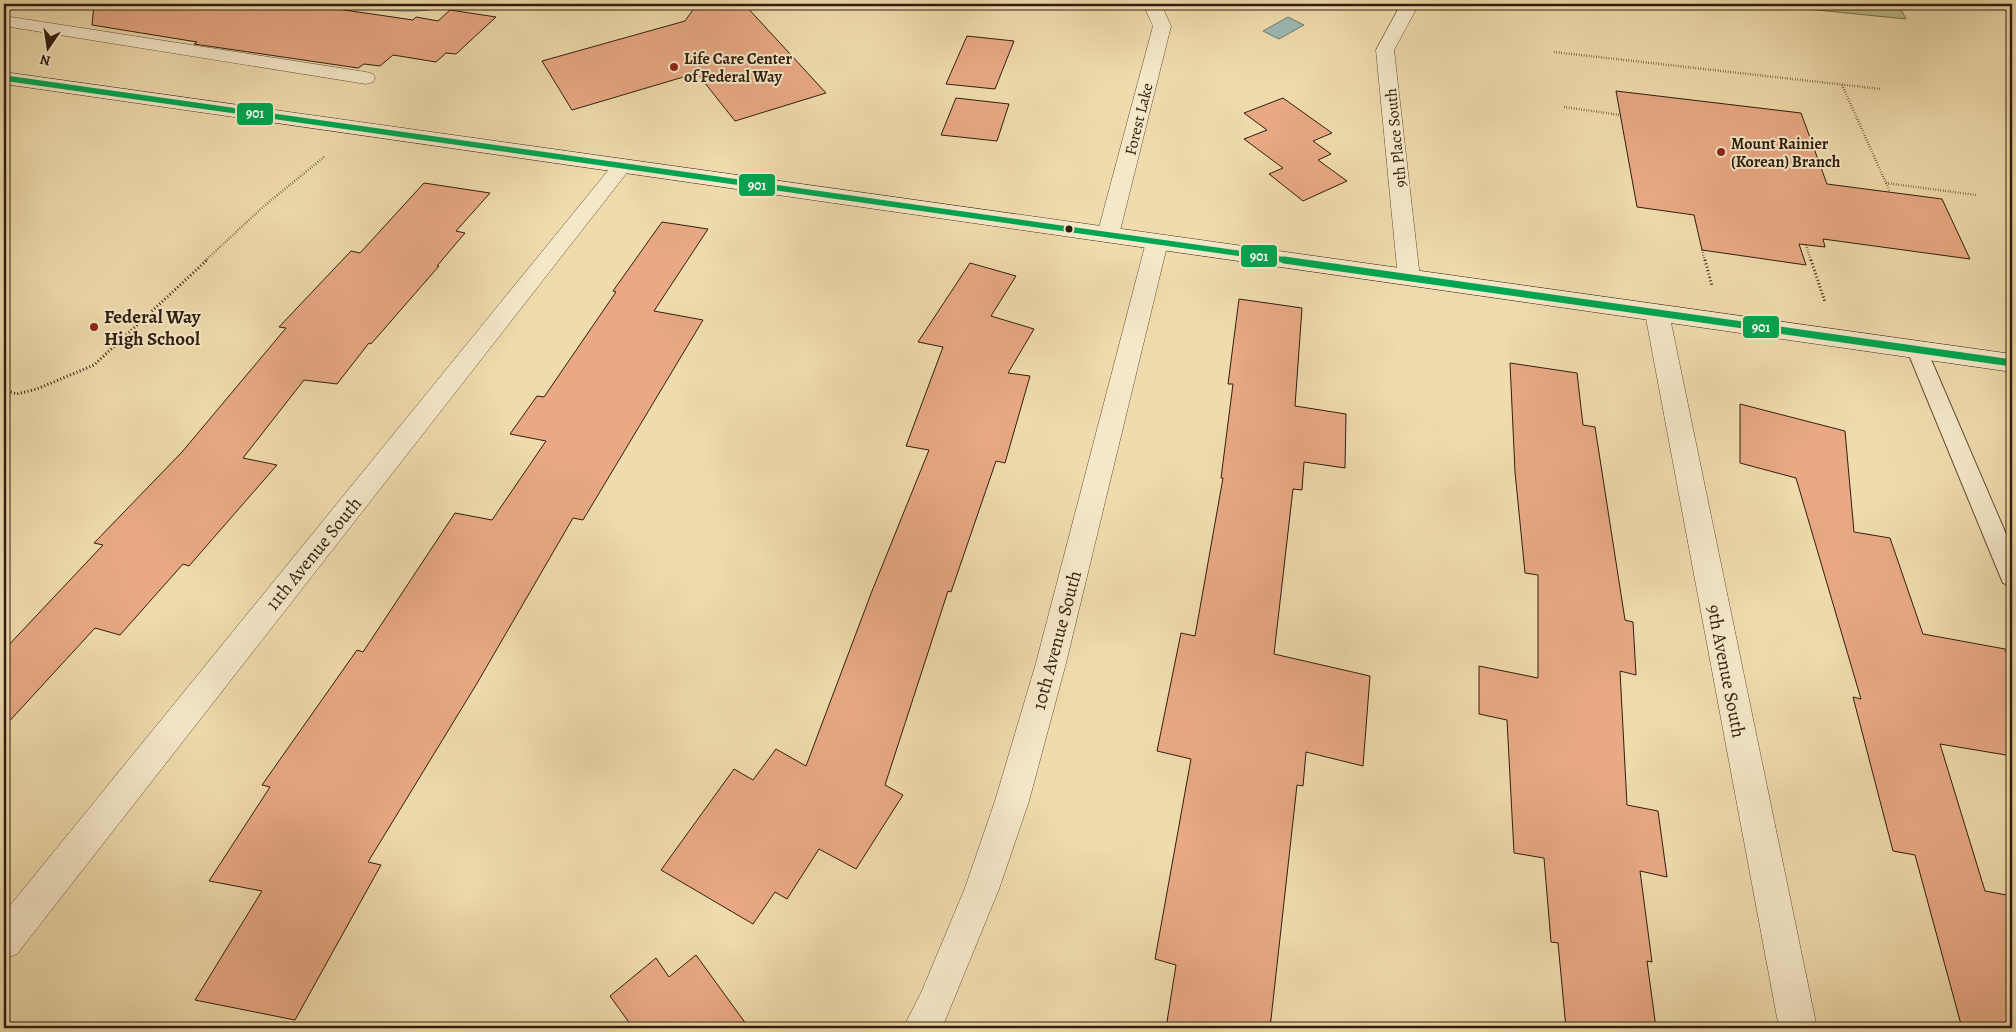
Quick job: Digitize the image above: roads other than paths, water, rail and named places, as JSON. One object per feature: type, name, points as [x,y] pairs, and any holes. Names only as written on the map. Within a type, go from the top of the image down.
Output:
[{"type":"street","name":"Forest Lake","points":[[1108,235],[1162,26],[1160,16],[1152,4]]},
{"type":"street","name":"9th Place South","points":[[1409,278],[1385,50],[1410,4]]},
{"type":"street","points":[[4,21],[366,78]]},
{"type":"street","points":[[4,78],[2012,363]]},
{"type":"street","name":"11th Avenue South","points":[[4,941],[622,166]]},
{"type":"street","name":"10th Avenue South","points":[[922,1028],[934,1006],[982,890],[1012,801],[1051,663],[1157,242]]},
{"type":"street","name":"9th Avenue South","points":[[1657,313],[1798,1028]]},
{"type":"lane","points":[[1917,350],[2012,576]]},
{"type":"water","points":[[322,4],[446,4],[423,11],[406,11]]},
{"type":"water","points":[[1288,17],[1304,25],[1279,39],[1263,31]]},
{"type":"place","name":"Life Care Center of Federal Way","points":[[674,67]]},
{"type":"place","name":"Mount Rainier (Korean) Branch","points":[[1721,152]]},
{"type":"place","name":"Federal Way High School","points":[[94,327]]}]
